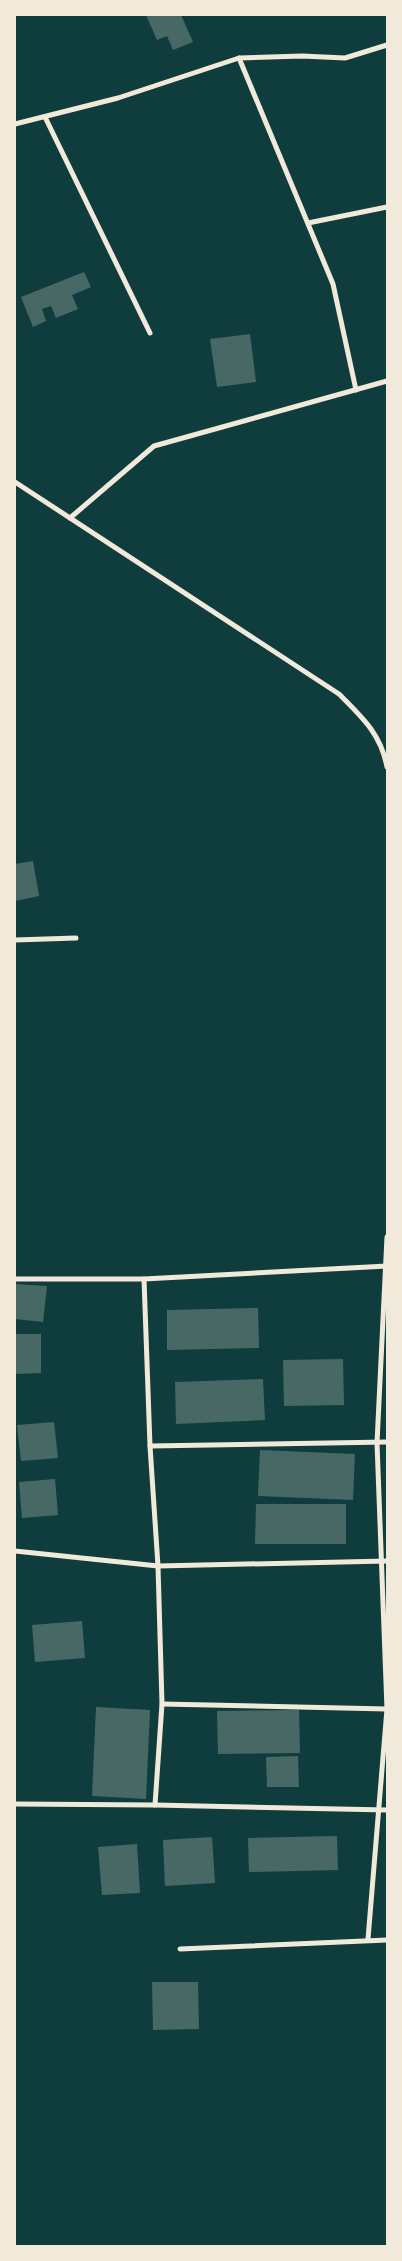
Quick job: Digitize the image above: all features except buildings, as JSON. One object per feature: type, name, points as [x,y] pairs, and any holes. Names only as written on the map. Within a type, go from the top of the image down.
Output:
[{"type":"street","points":[[15,124],[118,98],[239,58],[302,56],[345,58],[387,44]]},
{"type":"street","points":[[239,58],[333,284],[356,390]]},
{"type":"street","points":[[45,117],[150,333]]},
{"type":"street","points":[[308,223],[387,207]]},
{"type":"street","points":[[70,518],[154,446],[387,381]]},
{"type":"street","points":[[15,482],[339,694],[368,724],[384,750],[387,767]]},
{"type":"street","points":[[15,940],[76,938]]},
{"type":"street","points":[[368,1939],[377,1810],[387,1708],[384,1562],[378,1442],[387,1237]]},
{"type":"street","points":[[15,1279],[144,1279],[387,1266]]},
{"type":"street","points":[[144,1279],[150,1446],[158,1566],[162,1704],[155,1804]]},
{"type":"street","points":[[150,1446],[387,1442]]},
{"type":"street","points":[[15,1551],[158,1566],[384,1562]]},
{"type":"street","points":[[162,1704],[387,1708]]},
{"type":"street","points":[[15,1804],[155,1804],[387,1810]]},
{"type":"street","points":[[180,1949],[368,1939],[387,1940]]}]
